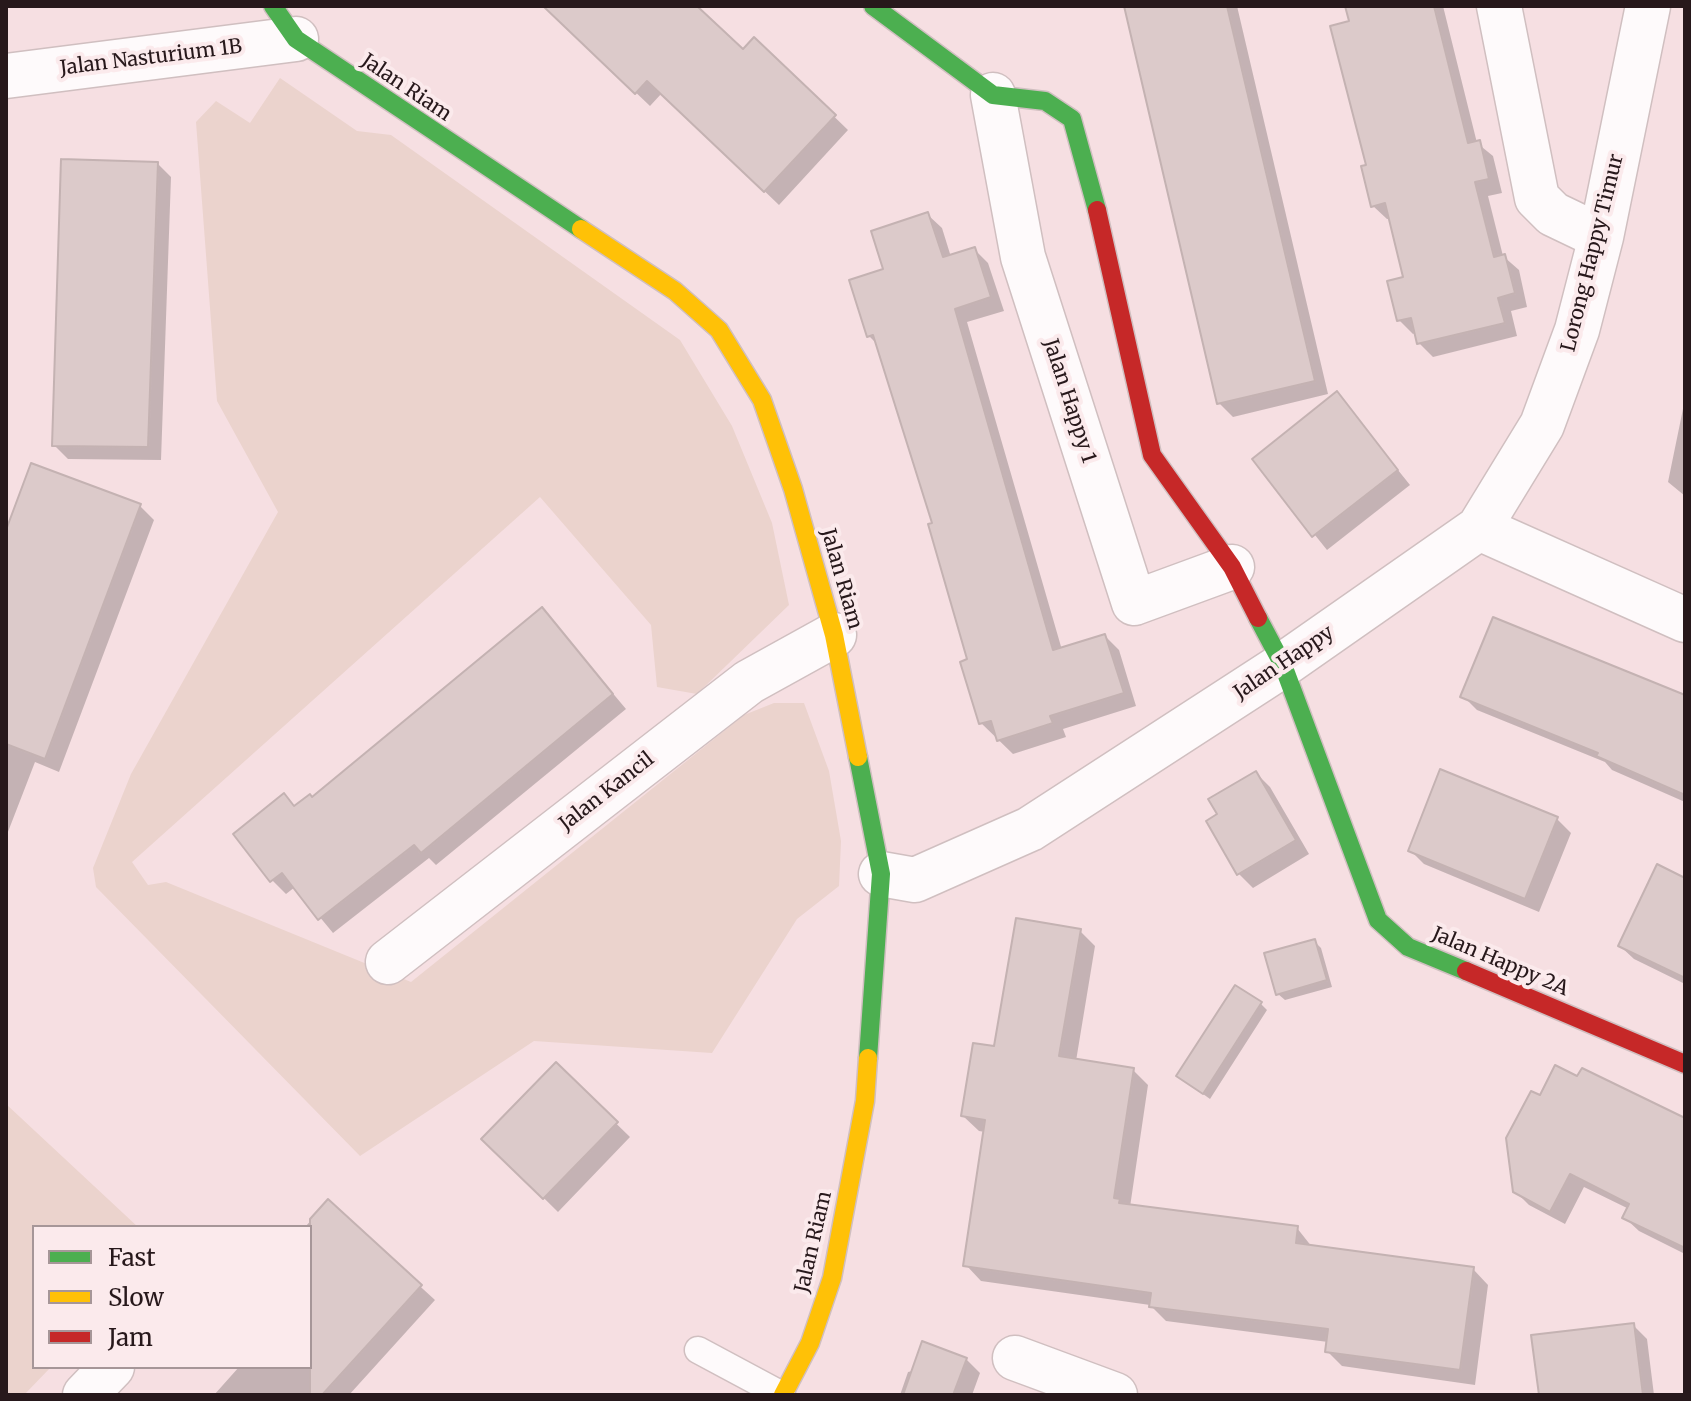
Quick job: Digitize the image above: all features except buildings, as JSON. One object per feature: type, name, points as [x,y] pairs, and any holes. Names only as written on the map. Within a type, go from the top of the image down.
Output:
[{"type":"main road","points":[[873,6],[984,88],[1045,101],[1072,119],[1087,164],[1152,455],[1232,567],[1283,665]]},
{"type":"main road","name":"Jalan Riam","points":[[284,22],[462,153],[675,291],[719,330],[762,400],[793,489],[834,635],[859,747],[881,874],[865,1101],[835,1263],[810,1343],[783,1395]]},
{"type":"main road","name":"Jalan Happy 2A","points":[[1283,665],[1378,920],[1408,947],[1685,1064]]},
{"type":"street","points":[[1499,6],[1537,198],[1553,214],[1601,237]]},
{"type":"street","name":"Lorong Happy Timur","points":[[1479,528],[1542,425],[1577,330],[1601,237],[1648,6]]},
{"type":"street","name":"Jalan Nasturium 1B","points":[[6,76],[284,22]]},
{"type":"street","name":"Jalan Happy 1","points":[[984,88],[1023,257],[1134,603],[1232,567]]},
{"type":"street","points":[[1479,528],[1685,620]]},
{"type":"street","name":"Jalan Happy","points":[[881,874],[915,880],[1030,829],[1283,665],[1479,528]]},
{"type":"street","name":"Jalan Kancil","points":[[388,962],[749,682],[834,635]]},
{"type":"street","points":[[1015,1358],[1115,1395]]},
{"type":"street","points":[[85,1395],[110,1369]]},
{"type":"lane","points":[[698,1350],[783,1395]]},
{"type":"shaded area","points":[[280,78],[357,131],[391,135],[680,340],[732,426],[772,523],[789,605],[697,694],[657,687],[651,625],[540,497],[132,862],[148,885],[166,882],[411,982],[744,715],[774,703],[804,703],[829,771],[841,841],[839,886],[797,919],[712,1053],[534,1041],[360,1156],[96,887],[93,868],[131,774],[278,512],[217,401],[196,122],[216,101],[250,123]]},
{"type":"shaded area","points":[[6,1104],[136,1225],[32,1225],[32,1369],[49,1369],[24,1395],[6,1395]]},
{"type":"traffic: fast","points":[[273,6],[296,39],[581,229]]},
{"type":"traffic: fast","points":[[873,6],[993,95],[1045,101],[1072,119],[1097,210]]},
{"type":"traffic: fast","points":[[1258,618],[1283,665],[1378,920],[1408,947],[1466,971]]},
{"type":"traffic: fast","points":[[858,757],[881,874],[868,1058]]},
{"type":"traffic: slow","points":[[581,229],[675,291],[719,330],[762,400],[793,489],[834,635],[858,757]]},
{"type":"traffic: slow","points":[[783,1395],[810,1343],[832,1278],[865,1101],[868,1058]]},
{"type":"traffic: jam","points":[[1097,210],[1152,455],[1232,567],[1258,618]]},
{"type":"traffic: jam","points":[[1466,971],[1685,1064]]}]
